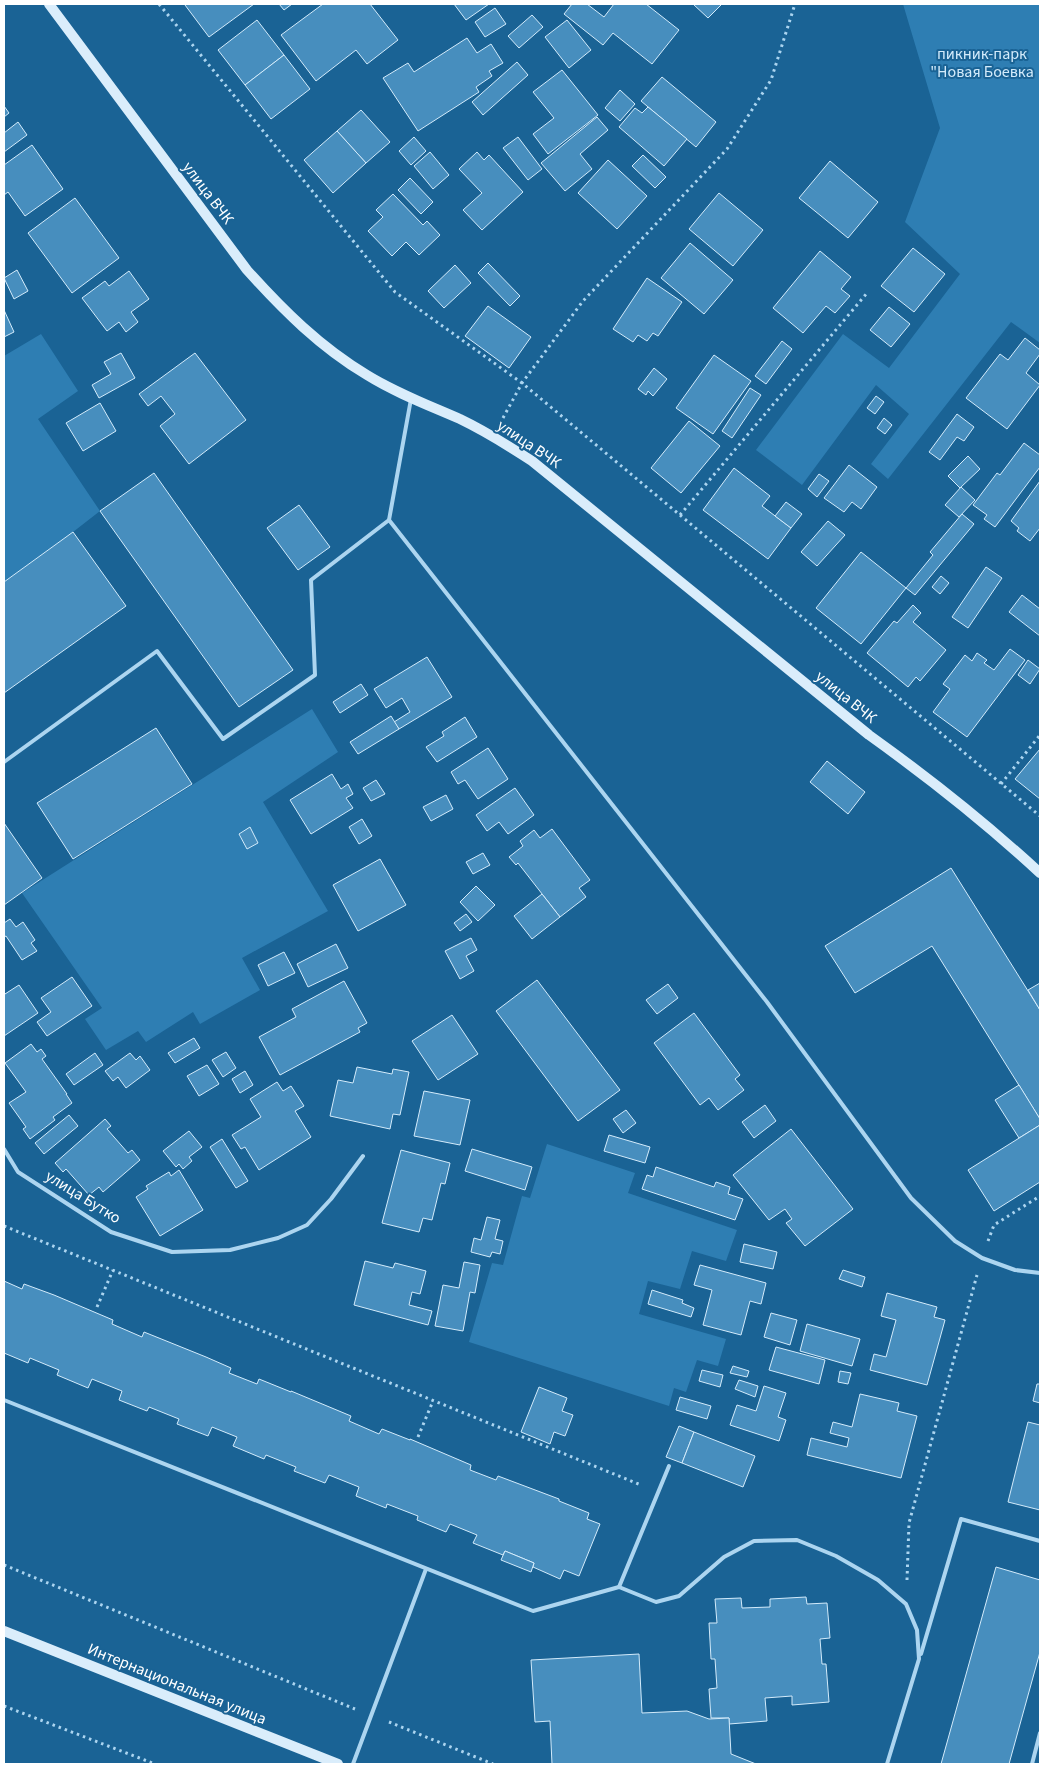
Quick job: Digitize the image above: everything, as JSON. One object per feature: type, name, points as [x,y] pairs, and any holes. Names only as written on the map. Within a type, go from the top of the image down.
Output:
[{"type":"main road","name":"улица ВЧК","points":[[49,4],[247,270],[278,304],[329,350],[367,376],[411,399],[459,419],[492,436],[532,461],[869,735],[919,771],[1004,840],[1040,873]]},
{"type":"main road","name":"Интернациональная улица","points":[[4,1631],[338,1764]]},
{"type":"lane","points":[[4,762],[157,652],[223,739],[315,675],[311,580],[389,520],[411,399]]},
{"type":"lane","points":[[389,520],[767,1002],[912,1198],[955,1241],[982,1258],[1014,1270],[1040,1273]]},
{"type":"lane","name":"улица Бутко","points":[[4,1149],[18,1172],[111,1232],[172,1252],[230,1250],[278,1238],[307,1225],[331,1199],[363,1156]]},
{"type":"lane","points":[[4,1400],[533,1611],[619,1587],[656,1602],[679,1596],[724,1557],[754,1541],[797,1540],[836,1556],[878,1580],[906,1604],[917,1630],[919,1659]]},
{"type":"lane","points":[[619,1587],[669,1466]]},
{"type":"lane","points":[[887,1764],[961,1518],[1040,1541]]},
{"type":"lane","points":[[353,1764],[426,1569]]},
{"type":"lane","points":[[1032,1764],[1040,1733]]},
{"type":"path","points":[[159,4],[395,292],[522,383],[1040,816]]},
{"type":"path","points":[[492,436],[522,383],[582,301],[727,149],[770,80],[795,4]]},
{"type":"path","points":[[680,515],[867,293]]},
{"type":"path","points":[[1001,784],[1040,735]]},
{"type":"path","points":[[906,1604],[909,1523],[982,1258],[994,1225],[1040,1196]]},
{"type":"path","points":[[4,1226],[658,1492]]},
{"type":"path","points":[[97,1307],[113,1270]]},
{"type":"path","points":[[418,1437],[433,1401]]},
{"type":"path","points":[[4,1565],[493,1764]]},
{"type":"path","points":[[4,1706],[155,1764]]},
{"type":"green space","name":"пикник-парк \"Новая Боевка","points":[[903,4],[1040,4],[1040,343],[1011,322],[888,479],[871,464],[909,414],[876,385],[802,485],[756,450],[843,334],[889,368],[960,274],[905,222],[940,128]]},
{"type":"green space","points":[[41,334],[78,391],[38,419],[100,511],[4,582],[4,356]]},
{"type":"green space","points":[[312,709],[338,752],[263,802],[328,911],[242,958],[260,990],[200,1024],[193,1012],[146,1042],[138,1031],[106,1050],[85,1019],[102,1008],[22,893]]},
{"type":"green space","points":[[547,1144],[635,1173],[628,1193],[737,1230],[726,1261],[692,1251],[680,1289],[648,1281],[639,1314],[726,1339],[718,1366],[697,1360],[686,1392],[674,1388],[669,1406],[469,1342],[492,1263],[503,1265],[522,1196],[530,1198]]},
{"type":"building","points":[[186,4],[254,4],[209,37]]},
{"type":"building","points":[[279,4],[292,4],[284,10]]},
{"type":"building","points":[[323,4],[370,4],[398,40],[367,64],[356,50],[316,81],[281,35]]},
{"type":"building","points":[[454,4],[489,4],[466,20]]},
{"type":"building","points":[[572,4],[587,4],[604,17],[614,4],[646,4],[679,30],[652,64],[613,33],[603,45],[564,14]]},
{"type":"building","points":[[693,4],[722,4],[708,18]]},
{"type":"building","points":[[495,8],[506,24],[485,37],[475,22]]},
{"type":"building","points":[[532,15],[543,27],[519,48],[508,36]]},
{"type":"building","points":[[257,20],[284,55],[245,85],[218,50]]},
{"type":"building","points":[[567,20],[591,50],[569,68],[545,37]]},
{"type":"building","points":[[467,38],[477,53],[491,44],[503,63],[489,71],[492,76],[476,87],[479,92],[418,131],[383,78],[408,63],[414,72]]},
{"type":"building","points":[[284,55],[310,89],[271,119],[245,85]]},
{"type":"building","points":[[517,62],[528,75],[483,115],[472,102]]},
{"type":"building","points":[[562,70],[598,115],[548,154],[533,134],[554,118],[533,92]]},
{"type":"building","points":[[662,77],[716,122],[696,147],[641,101]]},
{"type":"building","points":[[620,90],[635,104],[620,121],[605,108]]},
{"type":"building","points":[[4,106],[9,113],[4,117]]},
{"type":"building","points":[[648,107],[687,139],[664,166],[619,127],[635,108],[642,113]]},
{"type":"building","points":[[361,110],[390,142],[366,163],[337,131]]},
{"type":"building","points":[[597,117],[608,130],[580,154],[592,169],[565,191],[541,163]]},
{"type":"building","points":[[18,122],[27,135],[4,152],[4,133]]},
{"type":"building","points":[[337,131],[366,163],[333,193],[304,160]]},
{"type":"building","points":[[414,137],[426,151],[411,165],[399,151]]},
{"type":"building","points":[[518,137],[542,169],[528,180],[503,148]]},
{"type":"building","points":[[32,145],[63,189],[25,216],[8,192],[4,195],[4,165]]},
{"type":"building","points":[[430,152],[449,175],[433,189],[414,166]]},
{"type":"building","points":[[477,152],[484,160],[489,155],[523,192],[482,230],[463,210],[482,193],[459,169]]},
{"type":"building","points":[[643,155],[666,177],[655,188],[632,166]]},
{"type":"building","points":[[608,160],[647,196],[617,229],[578,193]]},
{"type":"building","points":[[830,161],[878,202],[848,238],[799,198]]},
{"type":"building","points":[[410,178],[433,202],[421,214],[398,190]]},
{"type":"building","points":[[719,193],[763,230],[733,266],[689,229]]},
{"type":"building","points":[[393,194],[423,225],[427,221],[440,235],[419,255],[406,242],[392,256],[368,231],[383,217],[376,210]]},
{"type":"building","points":[[75,198],[119,258],[72,293],[28,233]]},
{"type":"building","points":[[690,243],[733,280],[704,314],[661,278]]},
{"type":"building","points":[[913,248],[945,274],[914,312],[881,286]]},
{"type":"building","points":[[820,251],[851,277],[841,289],[850,296],[835,313],[826,306],[803,333],[773,308]]},
{"type":"building","points":[[488,263],[520,296],[510,306],[478,273]]},
{"type":"building","points":[[455,265],[471,283],[444,308],[428,291]]},
{"type":"building","points":[[17,270],[28,291],[14,299],[4,278]]},
{"type":"building","points":[[129,271],[149,299],[131,312],[138,322],[126,332],[119,322],[107,331],[82,298],[105,281],[109,286]]},
{"type":"building","points":[[647,278],[682,302],[658,336],[653,333],[647,341],[638,335],[633,342],[613,329]]},
{"type":"building","points":[[488,306],[531,337],[509,368],[465,336]]},
{"type":"building","points":[[889,307],[910,324],[891,347],[870,330]]},
{"type":"building","points":[[4,310],[14,332],[4,337]]},
{"type":"building","points":[[1025,338],[1040,350],[1040,354],[1026,373],[1040,385],[1007,429],[966,398],[1000,354],[1008,360]]},
{"type":"building","points":[[782,341],[792,349],[766,384],[755,376]]},
{"type":"building","points":[[121,353],[135,378],[99,398],[92,385],[111,374],[104,362]]},
{"type":"building","points":[[195,353],[246,420],[189,464],[160,426],[175,414],[161,396],[148,406],[139,394]]},
{"type":"building","points":[[714,355],[751,381],[713,434],[676,408]]},
{"type":"building","points":[[654,368],[667,379],[653,396],[648,391],[646,395],[638,389]]},
{"type":"building","points":[[750,388],[761,395],[732,438],[722,431]]},
{"type":"building","points":[[876,396],[884,402],[875,414],[867,408]]},
{"type":"building","points":[[100,403],[116,431],[83,451],[66,423]]},
{"type":"building","points":[[957,414],[974,427],[964,441],[957,437],[940,460],[929,452]]},
{"type":"building","points":[[884,418],[892,425],[885,434],[877,428]]},
{"type":"building","points":[[689,421],[720,446],[681,493],[651,468]]},
{"type":"building","points":[[1024,443],[1040,455],[1040,467],[995,527],[984,519],[987,515],[973,505],[997,473],[1000,475]]},
{"type":"building","points":[[968,456],[980,469],[960,488],[948,476]]},
{"type":"building","points":[[849,465],[877,487],[861,509],[852,502],[844,512],[824,498]]},
{"type":"building","points":[[734,468],[770,496],[762,506],[791,528],[768,559],[703,510]]},
{"type":"building","points":[[154,473],[293,670],[239,707],[100,511]]},
{"type":"building","points":[[819,474],[829,481],[817,497],[808,489]]},
{"type":"building","points":[[1040,481],[1040,528],[1030,541],[1017,531],[1019,528],[1011,521]]},
{"type":"building","points":[[961,487],[975,500],[959,517],[945,505]]},
{"type":"building","points":[[786,502],[802,514],[791,528],[775,516]]},
{"type":"building","points":[[299,505],[330,547],[298,570],[267,528]]},
{"type":"building","points":[[962,514],[974,524],[915,595],[906,588],[933,555],[930,552]]},
{"type":"building","points":[[828,521],[845,535],[817,566],[801,552]]},
{"type":"building","points":[[73,532],[126,606],[4,693],[4,582]]},
{"type":"building","points":[[861,552],[906,588],[861,644],[816,608]]},
{"type":"building","points":[[986,567],[1002,578],[968,628],[952,617]]},
{"type":"building","points":[[941,576],[949,583],[940,594],[932,587]]},
{"type":"building","points":[[1022,595],[1040,609],[1040,636],[1009,612]]},
{"type":"building","points":[[913,605],[921,613],[913,622],[946,650],[920,681],[916,677],[908,687],[867,653],[894,621],[897,623]]},
{"type":"building","points":[[1010,649],[1025,660],[967,737],[933,712],[950,689],[943,684],[965,655],[972,661],[977,653],[987,660],[984,663],[994,670]]},
{"type":"building","points":[[427,657],[452,697],[399,729],[394,722],[410,712],[402,698],[386,708],[374,689]]},
{"type":"building","points":[[1028,660],[1040,669],[1030,684],[1018,675]]},
{"type":"building","points":[[361,684],[368,695],[340,713],[333,702]]},
{"type":"building","points":[[391,716],[399,729],[358,754],[350,742]]},
{"type":"building","points":[[465,717],[477,737],[437,762],[426,747],[444,736],[442,732]]},
{"type":"building","points":[[156,728],[192,784],[73,859],[37,803]]},
{"type":"building","points":[[488,748],[508,779],[478,799],[465,780],[458,784],[451,772]]},
{"type":"building","points":[[1040,749],[1040,799],[1015,779]]},
{"type":"building","points":[[827,761],[865,792],[848,814],[810,782]]},
{"type":"building","points":[[332,774],[341,789],[348,784],[353,794],[346,798],[353,808],[311,834],[290,800]]},
{"type":"building","points":[[376,780],[385,794],[371,801],[363,788]]},
{"type":"building","points":[[515,788],[534,815],[508,834],[499,822],[487,831],[476,815]]},
{"type":"building","points":[[446,795],[453,809],[431,821],[423,807]]},
{"type":"building","points":[[362,819],[372,836],[359,844],[349,827]]},
{"type":"building","points":[[4,823],[42,878],[4,905]]},
{"type":"building","points":[[250,827],[258,843],[247,849],[239,834]]},
{"type":"building","points":[[552,829],[590,880],[579,888],[586,897],[560,917],[518,863],[516,865],[509,857],[523,846],[520,841],[534,830],[540,838]]},
{"type":"building","points":[[483,853],[490,865],[473,874],[466,862]]},
{"type":"building","points":[[380,859],[406,905],[358,931],[333,885]]},
{"type":"building","points":[[951,868],[1040,1010],[1040,1119],[932,946],[855,993],[825,946]]},
{"type":"building","points":[[476,886],[495,905],[478,921],[460,902]]},
{"type":"building","points":[[542,894],[560,917],[532,939],[514,916]]},
{"type":"building","points":[[466,914],[472,922],[460,931],[454,923]]},
{"type":"building","points":[[10,919],[16,927],[23,922],[35,940],[31,943],[37,951],[22,960],[6,936],[4,937],[4,923]]},
{"type":"building","points":[[471,938],[477,950],[466,956],[474,971],[460,979],[445,951]]},
{"type":"building","points":[[336,944],[348,968],[308,987],[297,964]]},
{"type":"building","points":[[284,952],[295,973],[268,986],[258,965]]},
{"type":"building","points":[[72,977],[92,1006],[47,1036],[37,1022],[51,1012],[41,998]]},
{"type":"building","points":[[537,980],[620,1090],[578,1121],[496,1011]]},
{"type":"building","points":[[344,981],[367,1023],[358,1028],[360,1032],[280,1075],[259,1037],[296,1017],[292,1009]]},
{"type":"building","points":[[1040,983],[1040,1010],[1028,990]]},
{"type":"building","points":[[668,984],[678,998],[657,1014],[646,1000]]},
{"type":"building","points":[[19,985],[38,1013],[4,1036],[4,991],[5,994]]},
{"type":"building","points":[[694,1013],[740,1075],[735,1079],[744,1090],[718,1110],[709,1098],[700,1105],[654,1043]]},
{"type":"building","points":[[452,1015],[478,1054],[438,1080],[412,1041]]},
{"type":"building","points":[[194,1038],[200,1048],[175,1063],[168,1053]]},
{"type":"building","points":[[31,1044],[37,1052],[41,1049],[46,1056],[42,1059],[72,1103],[53,1117],[55,1120],[30,1139],[23,1129],[26,1127],[9,1103],[26,1092],[5,1063]]},
{"type":"building","points":[[226,1052],[236,1068],[223,1077],[212,1060]]},
{"type":"building","points":[[95,1053],[103,1065],[74,1085],[66,1074]]},
{"type":"building","points":[[130,1053],[136,1060],[140,1056],[150,1070],[126,1088],[118,1077],[113,1081],[105,1071]]},
{"type":"building","points":[[207,1065],[219,1084],[199,1096],[187,1076]]},
{"type":"building","points":[[357,1067],[392,1074],[393,1069],[409,1072],[400,1115],[393,1114],[390,1129],[330,1116],[338,1080],[353,1083]]},
{"type":"building","points":[[245,1071],[253,1085],[240,1093],[232,1079]]},
{"type":"building","points":[[277,1082],[283,1091],[291,1086],[304,1106],[295,1111],[311,1137],[259,1170],[245,1147],[241,1149],[232,1135],[261,1117],[250,1099]]},
{"type":"building","points":[[1019,1085],[1040,1119],[1040,1125],[1019,1138],[995,1100]]},
{"type":"building","points":[[424,1091],[470,1100],[460,1145],[414,1136]]},
{"type":"building","points":[[765,1105],[776,1121],[754,1138],[742,1122]]},
{"type":"building","points":[[626,1110],[636,1123],[623,1133],[613,1119]]},
{"type":"building","points":[[69,1115],[78,1126],[44,1154],[35,1143]]},
{"type":"building","points":[[105,1119],[111,1126],[107,1129],[128,1153],[132,1150],[140,1160],[103,1192],[99,1187],[89,1195],[66,1169],[63,1172],[55,1163]]},
{"type":"building","points":[[1040,1125],[1040,1182],[994,1211],[968,1170]]},
{"type":"building","points":[[791,1129],[853,1209],[805,1246],[786,1223],[792,1219],[785,1209],[769,1220],[733,1175]]},
{"type":"building","points":[[189,1131],[202,1147],[189,1157],[192,1161],[183,1169],[179,1164],[176,1167],[163,1151]]},
{"type":"building","points":[[609,1135],[650,1147],[645,1163],[604,1151]]},
{"type":"building","points":[[222,1139],[248,1181],[236,1188],[210,1147]]},
{"type":"building","points":[[472,1149],[532,1167],[525,1190],[465,1171]]},
{"type":"building","points":[[401,1150],[450,1163],[445,1184],[441,1183],[432,1220],[423,1218],[419,1232],[382,1223]]},
{"type":"building","points":[[656,1167],[714,1187],[716,1182],[730,1187],[728,1194],[743,1199],[735,1220],[642,1189],[647,1175],[653,1177]]},
{"type":"building","points":[[179,1170],[203,1210],[160,1236],[136,1197],[148,1189],[146,1186],[169,1172],[171,1176]]},
{"type":"building","points":[[487,1217],[500,1220],[495,1239],[503,1241],[500,1254],[492,1252],[490,1257],[471,1252],[474,1238],[481,1240]]},
{"type":"building","points":[[744,1244],[777,1252],[773,1269],[740,1262]]},
{"type":"building","points":[[365,1261],[393,1268],[395,1263],[426,1271],[420,1294],[412,1292],[409,1305],[432,1311],[428,1325],[354,1305]]},
{"type":"building","points":[[464,1262],[480,1265],[475,1293],[470,1292],[463,1331],[435,1326],[443,1285],[459,1288]]},
{"type":"building","points":[[700,1265],[766,1283],[761,1304],[750,1301],[741,1335],[703,1325],[712,1290],[694,1285]]},
{"type":"building","points":[[843,1270],[865,1277],[862,1287],[839,1279]]},
{"type":"building","points":[[4,1281],[22,1289],[24,1284],[54,1295],[113,1320],[112,1324],[142,1337],[144,1332],[231,1368],[229,1373],[257,1384],[259,1379],[291,1391],[351,1416],[349,1421],[379,1434],[382,1429],[410,1439],[471,1465],[470,1470],[496,1480],[498,1476],[559,1499],[559,1501],[589,1513],[587,1519],[600,1524],[579,1576],[564,1570],[560,1579],[533,1567],[534,1563],[505,1551],[503,1555],[473,1543],[477,1535],[450,1524],[446,1532],[417,1520],[418,1516],[387,1504],[386,1508],[356,1496],[359,1487],[329,1475],[325,1483],[294,1471],[296,1467],[266,1455],[264,1459],[233,1446],[237,1437],[212,1427],[208,1436],[177,1424],[179,1419],[149,1407],[147,1411],[119,1400],[122,1391],[92,1379],[88,1388],[57,1375],[59,1370],[30,1358],[28,1363],[4,1353]]},
{"type":"building","points":[[652,1290],[683,1300],[682,1303],[694,1308],[691,1317],[648,1304]]},
{"type":"building","points":[[887,1293],[937,1307],[934,1317],[945,1320],[927,1385],[870,1370],[874,1354],[886,1357],[896,1320],[881,1316]]},
{"type":"building","points":[[771,1313],[797,1320],[790,1345],[764,1337]]},
{"type":"building","points":[[807,1324],[860,1339],[852,1366],[800,1351]]},
{"type":"building","points":[[776,1347],[825,1360],[819,1384],[769,1370]]},
{"type":"building","points":[[733,1366],[749,1371],[747,1377],[730,1373]]},
{"type":"building","points":[[702,1370],[723,1375],[720,1387],[699,1381]]},
{"type":"building","points":[[840,1371],[851,1373],[848,1384],[838,1382]]},
{"type":"building","points":[[739,1380],[758,1386],[755,1397],[735,1389]]},
{"type":"building","points":[[1037,1384],[1040,1384],[1040,1403],[1033,1401]]},
{"type":"building","points":[[764,1386],[786,1393],[778,1417],[786,1420],[779,1441],[730,1425],[737,1405],[756,1411]]},
{"type":"building","points":[[539,1387],[567,1398],[562,1411],[573,1415],[565,1436],[554,1432],[550,1444],[521,1432]]},
{"type":"building","points":[[860,1394],[899,1403],[897,1411],[917,1416],[901,1478],[807,1455],[811,1438],[847,1447],[849,1438],[830,1433],[833,1422],[852,1427]]},
{"type":"building","points":[[680,1397],[711,1406],[707,1419],[676,1410]]},
{"type":"building","points":[[1028,1422],[1040,1425],[1040,1510],[1008,1502]]},
{"type":"building","points":[[679,1426],[694,1432],[682,1463],[666,1457]]},
{"type":"building","points":[[694,1432],[755,1456],[743,1487],[682,1463]]},
{"type":"building","points":[[505,1551],[534,1563],[531,1572],[501,1560]]},
{"type":"building","points":[[996,1567],[1040,1580],[1040,1652],[1009,1764],[941,1764]]},
{"type":"building","points":[[806,1597],[807,1604],[827,1603],[830,1638],[820,1639],[822,1664],[826,1664],[829,1702],[792,1705],[792,1696],[765,1698],[767,1721],[729,1724],[729,1718],[711,1718],[709,1689],[717,1688],[715,1659],[711,1659],[709,1623],[717,1623],[715,1599],[741,1598],[742,1608],[770,1607],[770,1599]]},
{"type":"building","points":[[639,1654],[642,1713],[687,1711],[709,1719],[729,1718],[731,1754],[756,1764],[552,1764],[550,1721],[535,1722],[531,1660]]}]
